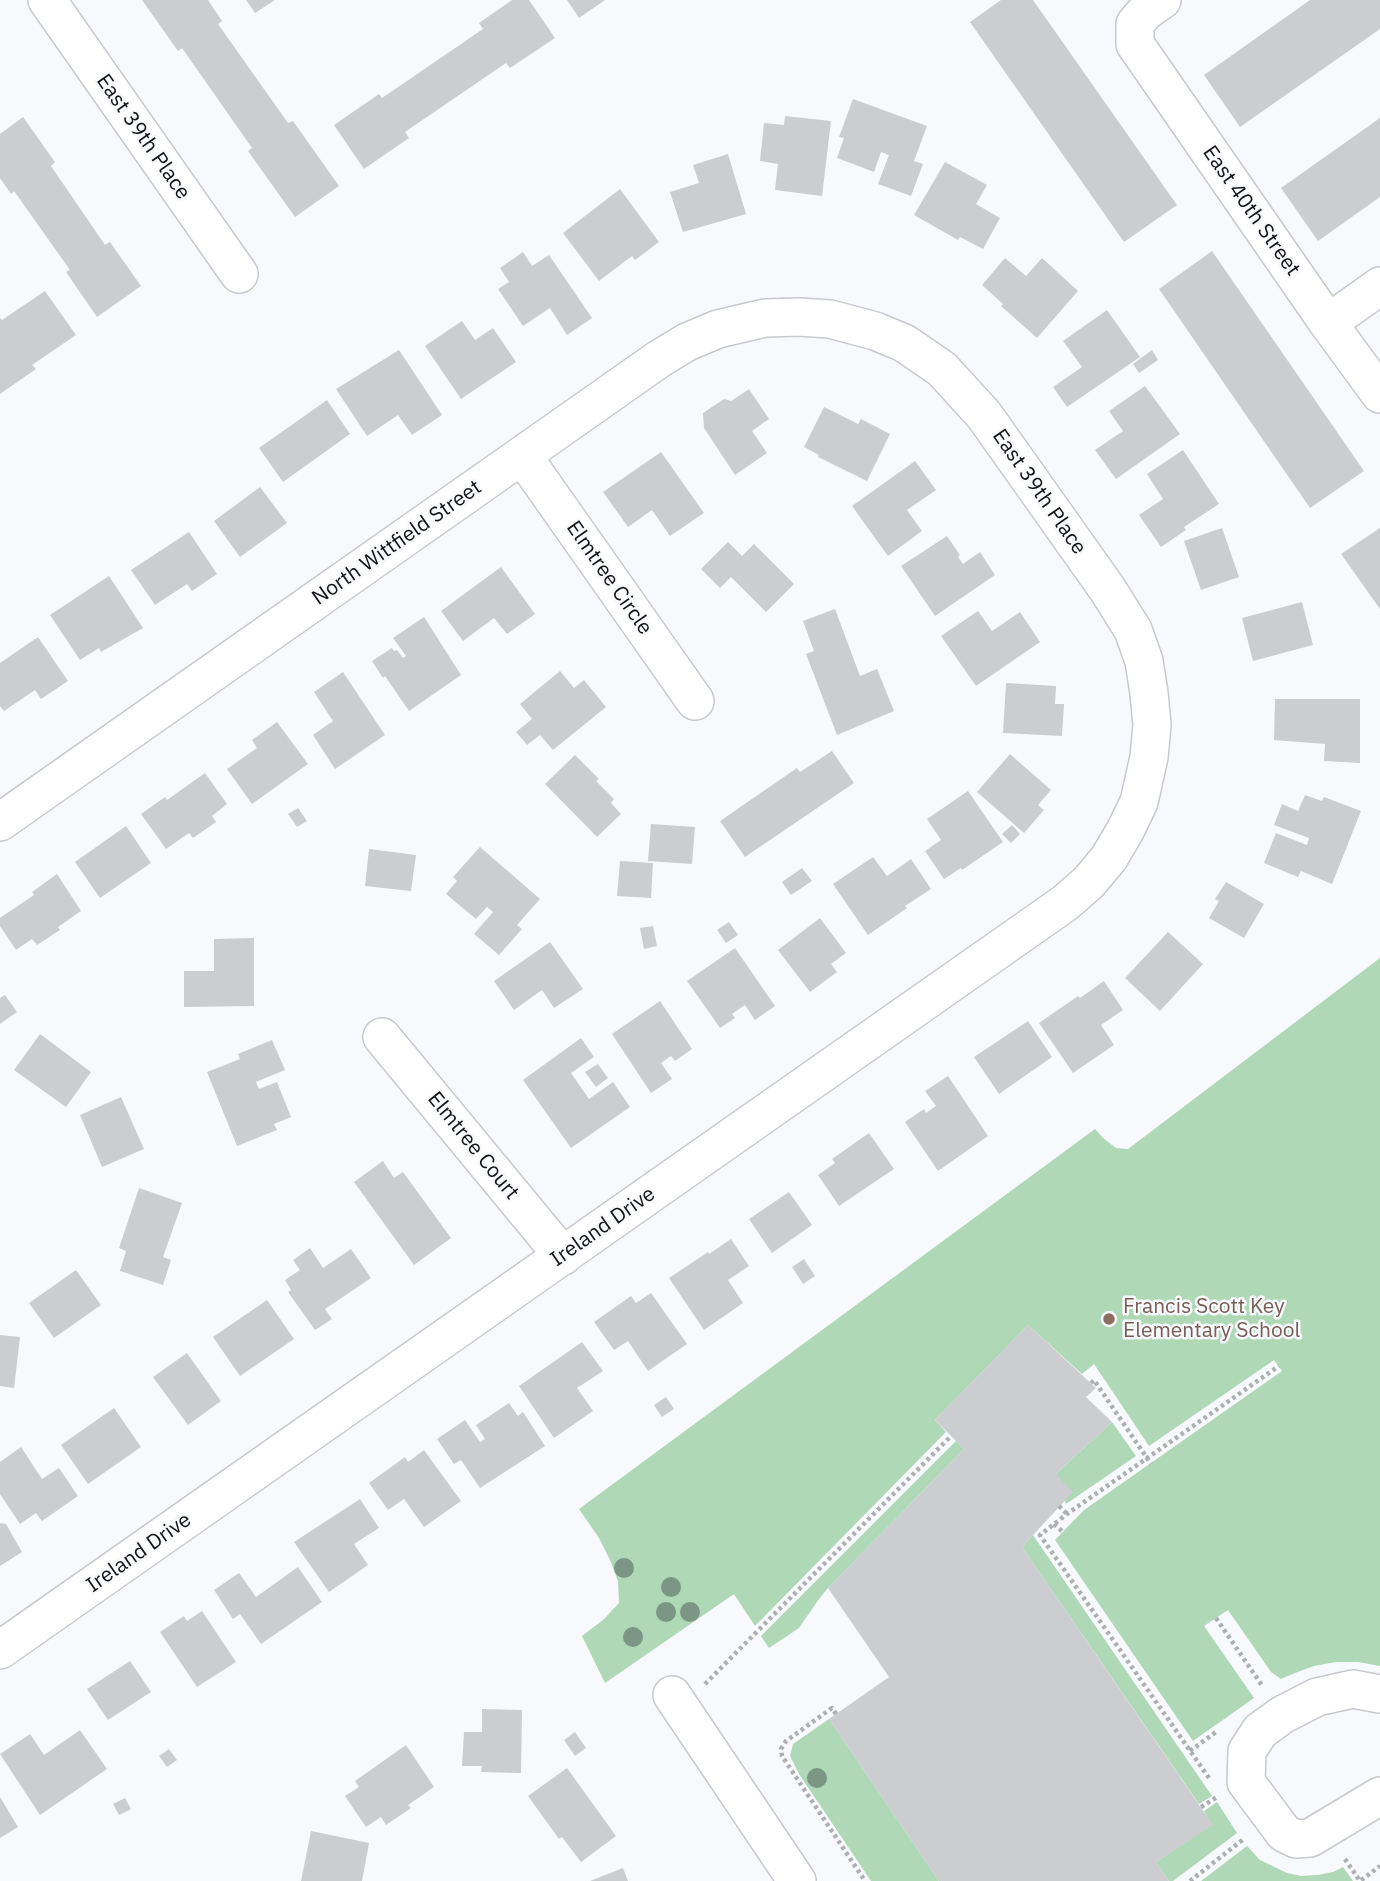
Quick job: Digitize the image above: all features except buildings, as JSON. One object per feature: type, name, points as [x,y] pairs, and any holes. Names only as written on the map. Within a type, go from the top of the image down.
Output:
[{"type":"street","name":"East 39th Place","points":[[47,0],[239,274]]},
{"type":"street","name":"East 40th Street","points":[[1162,0],[1145,12],[1135,24],[1135,44],[1380,394]]},
{"type":"street","points":[[1328,323],[1380,286]]},
{"type":"street","name":"East 39th Place","points":[[814,317],[859,326],[904,343],[942,369],[985,415],[1133,630],[1144,661],[1149,692],[1152,725],[1149,757]]},
{"type":"street","name":"North Wittfield Street","points":[[0,822],[659,359],[701,335],[734,324],[765,318],[814,317]]},
{"type":"street","name":"Elmtree Circle","points":[[522,456],[695,701]]},
{"type":"street","name":"Ireland Drive","points":[[0,1650],[1071,898],[1099,870],[1125,831],[1139,802],[1149,757]]},
{"type":"street","name":"Elmtree Court","points":[[382,1037],[563,1256]]},
{"type":"street","points":[[1380,1694],[1353,1689],[1317,1698],[1282,1714],[1260,1731],[1247,1751],[1246,1782],[1284,1833],[1296,1839],[1310,1838],[1380,1796]]},
{"type":"street","points":[[676,1701],[797,1881]]},
{"type":"path","points":[[1213,1784],[1040,1535],[1279,1366]]},
{"type":"path","points":[[1091,1383],[1094,1380],[1152,1464]]},
{"type":"path","points":[[676,1701],[951,1436]]},
{"type":"path","points":[[1059,1506],[1067,1514]]},
{"type":"path","points":[[1054,1524],[1063,1532]]},
{"type":"path","points":[[1216,1618],[1268,1695]]},
{"type":"path","points":[[836,1714],[832,1708],[786,1741],[781,1749],[782,1756],[865,1881]]},
{"type":"path","points":[[1201,1807],[1220,1794]]},
{"type":"path","points":[[1190,1881],[1248,1835],[1254,1842]]},
{"type":"path","points":[[1345,1858],[1360,1881],[1380,1866]]},
{"type":"green space","points":[[1380,958],[1380,1666],[1336,1662],[1314,1666],[1281,1679],[1271,1672],[1228,1610],[1204,1626],[1254,1698],[1193,1741],[1055,1540],[1084,1510],[1282,1371],[1274,1360],[1149,1446],[1094,1364],[1082,1374],[1028,1325],[935,1420],[946,1432],[755,1626],[734,1594],[605,1683],[582,1636],[619,1603],[618,1581],[599,1538],[579,1509],[1095,1129],[1116,1148],[1128,1149]]},
{"type":"green space","points":[[1112,1422],[1136,1456],[1066,1504],[1056,1474]]},
{"type":"green space","points":[[956,1441],[964,1449],[828,1588],[799,1628],[769,1648],[761,1636]]},
{"type":"green space","points":[[1033,1535],[1212,1796],[1199,1804],[1022,1547]]},
{"type":"green space","points":[[829,1719],[939,1881],[871,1881],[799,1774],[790,1756],[793,1744]]},
{"type":"green space","points":[[1217,1802],[1237,1833],[1173,1881],[1169,1881],[1156,1862],[1212,1825],[1204,1811]]},
{"type":"green space","points":[[1247,1846],[1260,1860],[1287,1873],[1318,1875],[1343,1867],[1353,1881],[1201,1881]]},
{"type":"place","name":"Francis Scott Key Elementary School","points":[[1109,1319]]}]
